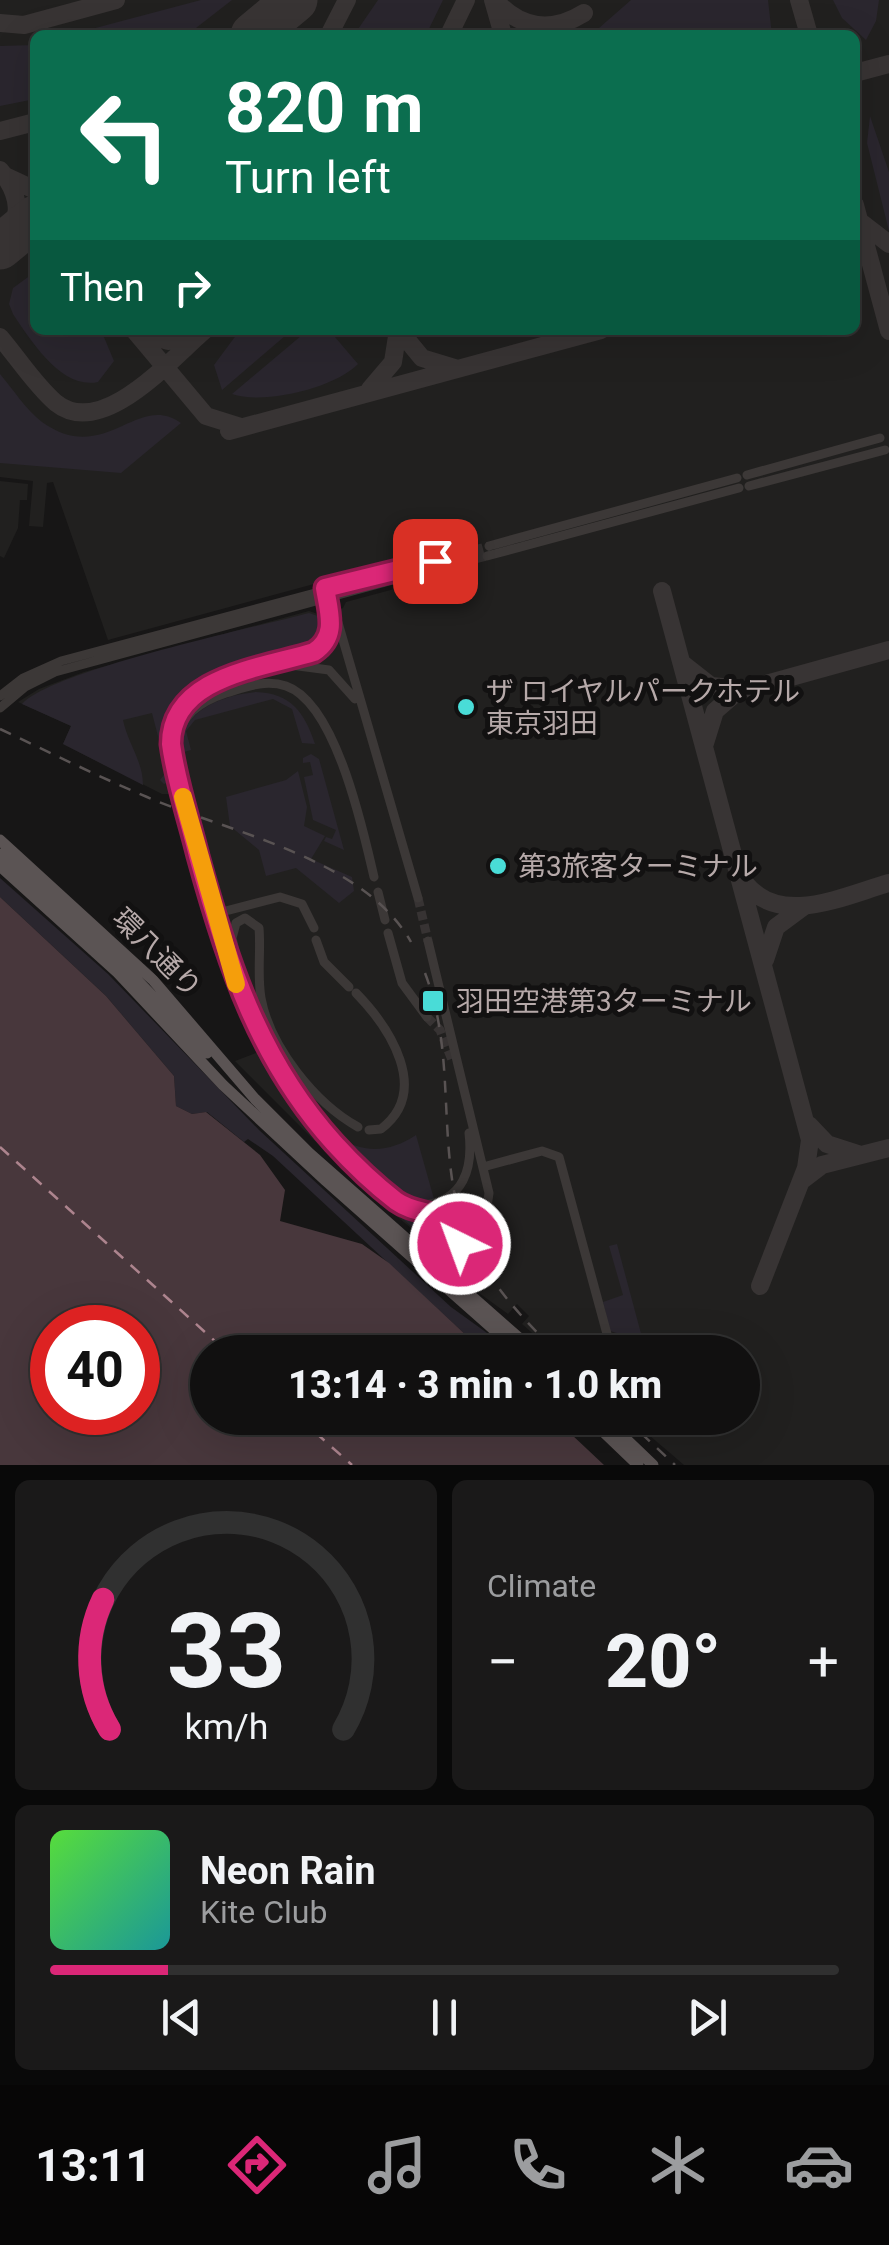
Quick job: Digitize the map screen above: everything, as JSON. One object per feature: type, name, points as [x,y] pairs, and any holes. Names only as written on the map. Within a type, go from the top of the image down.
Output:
[{"type":"main road","name":"環八通り","points":[[0,840],[152,980],[254,1098],[448,1284]]},
{"type":"main road","points":[[0,854],[111,953],[254,1098]]},
{"type":"main road","name":"環八通り","points":[[0,866],[118,973],[223,1084],[448,1284],[513,1335]]},
{"type":"main road","points":[[163,1006],[223,1084]]},
{"type":"main road","points":[[448,1284],[501,1335]]},
{"type":"main road","points":[[607,1435],[638,1465]]},
{"type":"main road","points":[[622,1435],[653,1465]]},
{"type":"street","points":[[743,482],[880,438]]},
{"type":"street","points":[[488,551],[743,482],[886,450]]},
{"type":"street","points":[[0,708],[24,688],[55,672],[436,564]]},
{"type":"street","points":[[328,595],[330,634],[318,650],[196,693],[176,716],[171,736],[174,762],[214,914],[232,973],[251,1016],[304,1106],[356,1166],[406,1206],[437,1212],[452,1225],[460,1252],[448,1284]]},
{"type":"street","points":[[0,696],[23,678],[62,661],[328,595]]},
{"type":"street","points":[[328,595],[418,898]]},
{"type":"street","points":[[216,684],[293,664],[316,665],[346,684],[366,722]]},
{"type":"street","points":[[174,762],[181,726],[202,702],[262,683],[296,691],[314,707],[336,751],[374,878]]},
{"type":"street","points":[[378,892],[385,920]]},
{"type":"street","points":[[214,914],[285,897],[302,904],[314,928]]},
{"type":"street","points":[[251,1016],[232,934],[236,922],[246,918],[259,928],[260,986],[267,1018],[292,1064],[338,1115],[358,1127]]},
{"type":"street","points":[[388,933],[402,983],[427,1017]]},
{"type":"street","points":[[316,940],[324,962],[388,1034],[405,1077],[400,1108],[380,1130],[370,1130]]},
{"type":"street","points":[[428,940],[489,1193],[482,1241],[448,1284]]},
{"type":"street","points":[[452,1060],[458,1073]]},
{"type":"street","points":[[391,1196],[425,1205],[440,1202],[458,1190],[471,1158],[467,1110]]},
{"type":"street","points":[[483,1168],[542,1151],[558,1157],[602,1335]]},
{"type":"shaded area","points":[[0,0],[889,0],[889,1465],[684,1465],[649,1435],[760,1435],[760,1335],[535,1335],[522,1324],[529,1316],[517,1304],[508,1314],[468,1285],[474,1269],[452,1251],[442,1254],[357,1183],[235,1061],[261,1051],[220,953],[177,794],[162,794],[63,744],[71,726],[18,702],[39,689],[84,672],[309,611],[324,616],[343,608],[346,602],[439,577],[432,552],[108,640],[53,482],[47,483],[43,527],[29,526],[33,481],[0,477]]},
{"type":"shaded area","points":[[201,0],[232,0],[193,30],[88,30]]},
{"type":"shaded area","points":[[378,0],[443,0],[428,30],[357,30]]},
{"type":"shaded area","points":[[631,0],[768,0],[771,30],[597,30]]},
{"type":"shaded area","points":[[833,0],[879,0],[876,21],[866,40],[860,30],[842,18]]},
{"type":"shaded area","points":[[30,45],[30,100],[0,106],[0,46]]},
{"type":"shaded area","points":[[870,116],[889,172],[889,231],[867,143]]},
{"type":"shaded area","points":[[30,276],[30,335],[103,335],[114,361],[98,382],[72,379],[38,349],[13,314],[9,304],[13,288]]},
{"type":"shaded area","points":[[236,335],[286,335],[222,390],[214,365]]},
{"type":"shaded area","points":[[302,335],[333,335],[358,364],[333,380],[298,392],[262,397],[232,394]]},
{"type":"shaded area","points":[[0,374],[36,417],[64,434],[102,434],[150,416],[165,416],[181,423],[121,473],[0,463]]},
{"type":"shaded area","points":[[0,481],[28,484],[27,500],[20,500],[18,528],[4,558],[0,556]]},
{"type":"shaded area","points":[[309,613],[324,618],[325,623],[323,635],[312,648],[199,685],[184,696],[166,729],[172,782],[164,784],[160,780],[167,771],[152,713],[123,720],[141,768],[143,785],[63,744],[71,726],[22,704],[41,691],[112,664]]},
{"type":"shaded area","points":[[256,692],[279,696],[295,707],[315,744],[302,743],[292,709],[273,699],[195,720],[186,731],[191,750],[177,754],[185,727],[203,709],[228,697]]},
{"type":"shaded area","points":[[311,754],[319,759],[344,850],[324,841],[326,837],[332,839],[336,830],[313,820],[304,777],[313,775],[310,762],[303,763],[303,758]]},
{"type":"shaded area","points":[[298,771],[307,807],[304,826],[325,836],[311,859],[352,877],[354,891],[339,903],[296,868],[266,876],[259,850],[230,826],[226,797],[286,780]]},
{"type":"shaded area","points":[[0,878],[108,974],[259,1130],[451,1307],[490,1335],[466,1335],[273,1156],[248,1139],[244,1142],[207,1112],[192,1114],[176,1106],[174,1076],[106,996],[0,897]]},
{"type":"shaded area","points":[[0,897],[106,996],[174,1076],[176,1106],[192,1114],[206,1112],[260,1155],[285,1190],[280,1221],[362,1244],[389,1263],[466,1335],[190,1335],[190,1435],[572,1435],[604,1465],[0,1465]]},
{"type":"shaded area","points":[[335,1135],[355,1146],[376,1149],[416,1135],[434,1199],[419,1200],[391,1190]]},
{"type":"shaded area","points":[[393,1210],[437,1220],[452,1232],[455,1251],[442,1254]]},
{"type":"shaded area","points":[[617,1244],[641,1335],[610,1331],[603,1302],[623,1295],[609,1246]]},
{"type":"ferry route","points":[[0,1147],[208,1335]]},
{"type":"ferry route","points":[[318,1435],[352,1465]]},
{"type":"taxiway","points":[[0,23],[24,25],[116,0]]},
{"type":"taxiway","points":[[332,30],[347,0]]},
{"type":"taxiway","points":[[451,30],[466,0]]},
{"type":"taxiway","points":[[493,0],[502,30]]},
{"type":"taxiway","points":[[495,0],[515,17],[537,25],[560,23],[584,13]]},
{"type":"taxiway","points":[[799,0],[808,30]]},
{"type":"taxiway","points":[[256,30],[272,19]]},
{"type":"taxiway","points":[[860,72],[889,64]]},
{"type":"taxiway","points":[[0,131],[30,123]]},
{"type":"taxiway","points":[[0,170],[12,188],[17,206],[14,224],[4,243]]},
{"type":"taxiway","points":[[5,176],[30,188]]},
{"type":"taxiway","points":[[862,223],[889,244]]},
{"type":"taxiway","points":[[860,224],[889,331]]},
{"type":"taxiway","points":[[4,243],[30,236]]},
{"type":"taxiway","points":[[138,335],[206,416],[241,427]]},
{"type":"taxiway","points":[[149,335],[168,341],[196,335]]},
{"type":"taxiway","points":[[0,337],[56,403],[74,412],[114,404],[155,376],[200,335]]},
{"type":"taxiway","points":[[370,389],[393,362],[397,335]]},
{"type":"taxiway","points":[[403,335],[422,358],[455,368]]},
{"type":"taxiway","points":[[229,431],[583,335]]},
{"type":"taxiway","points":[[662,591],[810,1140],[806,1168],[760,1286]]},
{"type":"taxiway","points":[[705,743],[715,711],[737,692],[889,650]]},
{"type":"taxiway","points":[[683,664],[711,686],[744,689]]},
{"type":"taxiway","points":[[744,882],[758,896],[793,906],[832,901],[889,883]]},
{"type":"taxiway","points":[[765,960],[776,927],[803,907]]},
{"type":"taxiway","points":[[809,1125],[827,1144],[858,1154]]},
{"type":"taxiway","points":[[801,1181],[822,1165],[889,1148]]},
{"type":"runway","points":[[259,30],[295,0]]},
{"type":"runway","points":[[0,247],[30,222]]},
{"type":"tunnel","points":[[435,561],[489,546]]},
{"type":"tunnel","points":[[437,568],[487,556]]},
{"type":"tunnel","points":[[418,898],[428,941]]},
{"type":"tunnel","points":[[427,1017],[440,1030],[452,1060]]},
{"type":"railway","points":[[0,729],[147,797],[329,869],[389,913],[411,942]]},
{"type":"railway","points":[[425,973],[439,1024],[457,1205],[465,1230],[489,1275],[540,1335]]},
{"type":"railway","points":[[643,1435],[675,1465]]},
{"type":"slow traffic","points":[[183,797],[236,984]]},
{"type":"place","name":"ザ ロイヤルパークホテル 東京羽田","points":[[466,707]]},
{"type":"place","name":"第3旅客ターミナル","points":[[498,866]]},
{"type":"place","name":"羽田空港第3ターミナル","points":[[433,1001]]},
{"type":"route","points":[[435,561],[325,588],[330,629],[324,644],[314,652],[222,680],[196,693],[176,716],[171,744],[228,964],[268,1050],[304,1106],[356,1166],[400,1204],[443,1216],[457,1233],[460,1244]]}]
